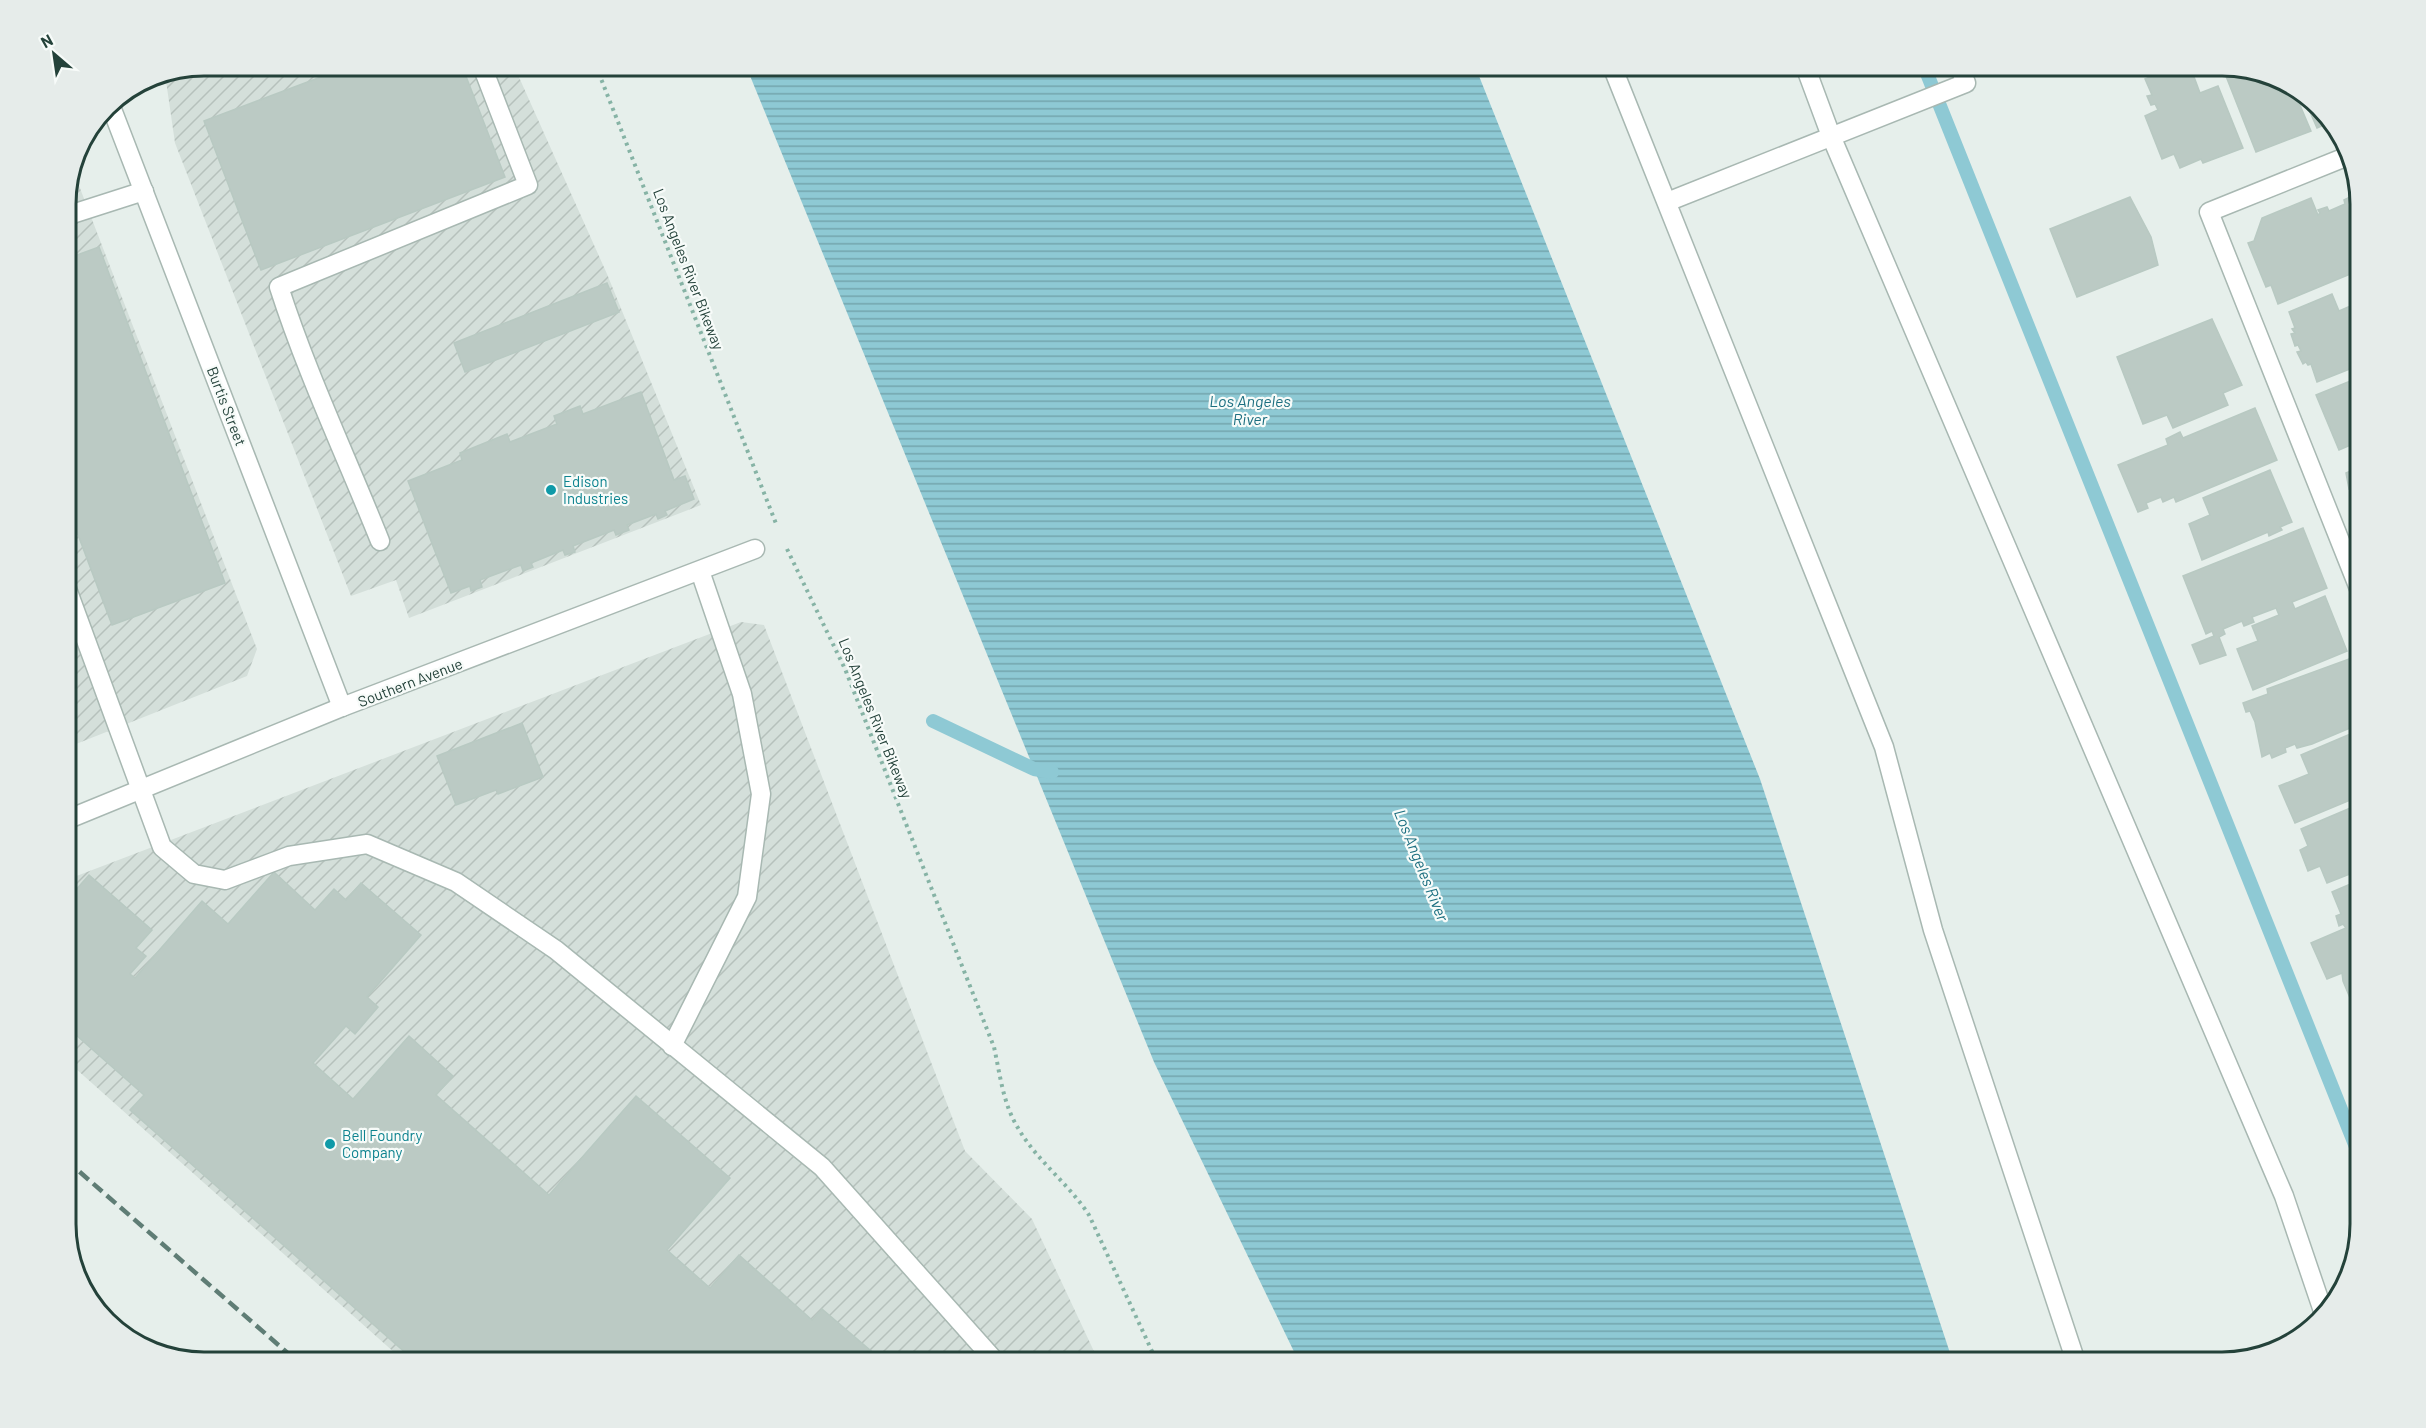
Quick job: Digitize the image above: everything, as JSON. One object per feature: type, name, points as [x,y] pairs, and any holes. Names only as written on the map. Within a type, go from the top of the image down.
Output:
[{"type":"street","points":[[380,541],[336,432],[299,349],[279,287],[528,185],[486,76]]},
{"type":"street","points":[[1616,76],[1884,747],[1934,930],[2073,1352]]},
{"type":"street","points":[[1809,76],[1831,136],[2284,1196],[2321,1304]]},
{"type":"street","points":[[1667,202],[1945,91],[1966,82],[1963,76]]},
{"type":"street","name":"Burtis Street","points":[[114,114],[342,707]]},
{"type":"street","points":[[2341,159],[2208,212],[2349,564]]},
{"type":"street","points":[[77,212],[144,191]]},
{"type":"street","name":"Southern Avenue","points":[[77,815],[342,707],[700,572],[755,549]]},
{"type":"street","points":[[672,1046],[747,897],[761,794],[742,694],[700,572]]},
{"type":"street","points":[[77,616],[162,847],[194,874],[225,880],[289,856],[367,844],[456,882],[556,950],[822,1167],[987,1352]]},
{"type":"path","name":"Los Angeles River Bikeway","points":[[600,76],[777,527]]},
{"type":"path","name":"Los Angeles River Bikeway","points":[[782,538],[845,669],[994,1047],[1007,1105],[1016,1126],[1032,1149],[1075,1193],[1089,1215],[1152,1352]]},
{"type":"shaded area","points":[[204,76],[518,76],[607,274],[701,505],[409,618],[396,580],[351,596],[175,143],[166,82],[171,81]]},
{"type":"shaded area","points":[[79,184],[257,649],[247,676],[77,744]]},
{"type":"shaded area","points":[[741,622],[764,625],[965,1151],[1032,1219],[1094,1352],[394,1352],[77,1070],[77,876]]},
{"type":"water","name":"Los Angeles River","points":[[750,76],[1479,76],[1760,779],[1950,1352],[1294,1352],[1154,1062]]},
{"type":"building","points":[[323,76],[466,76],[505,177],[261,270],[204,121]]},
{"type":"building","points":[[2152,76],[2194,76],[2200,93],[2218,86],[2243,148],[2203,163],[2201,159],[2180,168],[2174,154],[2162,159],[2145,116],[2158,110],[2155,104],[2151,105],[2147,96],[2152,95],[2145,79]]},
{"type":"building","points":[[2226,76],[2255,81],[2286,94],[2299,102],[2311,131],[2256,152]]},
{"type":"building","points":[[2310,112],[2323,126],[2317,128]]},
{"type":"building","points":[[2130,197],[2151,237],[2158,265],[2077,297],[2050,229]]},
{"type":"building","points":[[2349,197],[2349,275],[2278,304],[2271,285],[2266,287],[2248,243],[2254,241],[2262,218],[2311,198],[2318,215],[2320,213],[2318,210],[2327,207],[2329,211],[2345,204],[2344,200]]},
{"type":"building","points":[[99,247],[225,583],[112,625],[77,532],[77,255]]},
{"type":"building","points":[[607,283],[619,312],[465,372],[454,343]]},
{"type":"building","points":[[2332,294],[2339,311],[2349,307],[2349,369],[2317,382],[2311,364],[2308,365],[2306,362],[2303,364],[2297,352],[2301,351],[2298,345],[2295,346],[2291,334],[2295,333],[2292,329],[2295,328],[2289,312]]},
{"type":"building","points":[[2212,319],[2242,385],[2223,393],[2228,405],[2173,428],[2167,415],[2143,424],[2117,357]]},
{"type":"building","points":[[2349,381],[2349,446],[2339,450],[2316,395]]},
{"type":"building","name":"Edison Industries","points":[[641,392],[674,480],[685,476],[694,499],[665,511],[667,515],[658,519],[656,514],[627,525],[629,530],[616,535],[614,530],[573,546],[575,552],[565,555],[563,550],[531,563],[533,567],[523,571],[521,565],[480,580],[482,587],[471,591],[470,586],[451,593],[408,481],[462,460],[460,453],[507,434],[510,442],[557,424],[554,416],[580,406],[583,414]]},
{"type":"building","points":[[2255,408],[2277,460],[2176,502],[2174,497],[2163,502],[2161,497],[2146,503],[2148,508],[2138,512],[2118,465],[2168,445],[2166,439],[2180,432],[2183,438]]},
{"type":"building","points":[[2270,470],[2292,522],[2280,527],[2282,530],[2269,536],[2268,532],[2202,560],[2189,524],[2210,515],[2203,498]]},
{"type":"building","points":[[2349,472],[2349,489],[2346,473]]},
{"type":"building","points":[[2303,528],[2327,588],[2292,602],[2295,609],[2325,596],[2347,651],[2253,690],[2237,649],[2258,641],[2252,626],[2279,615],[2276,608],[2252,617],[2254,622],[2244,626],[2242,621],[2223,629],[2225,634],[2219,637],[2226,655],[2200,664],[2192,645],[2214,636],[2212,631],[2206,634],[2183,576]]},
{"type":"building","points":[[2349,659],[2350,728],[2312,744],[2297,748],[2295,744],[2285,748],[2286,752],[2272,758],[2270,753],[2262,757],[2255,722],[2250,711],[2246,712],[2243,703],[2268,694],[2267,689]]},
{"type":"building","points":[[522,723],[543,777],[498,794],[496,790],[456,805],[437,756]]},
{"type":"building","points":[[2350,734],[2350,800],[2295,823],[2279,786],[2309,774],[2301,755]]},
{"type":"building","points":[[2350,808],[2350,874],[2327,883],[2320,866],[2308,871],[2300,850],[2308,846],[2301,829]]},
{"type":"building","name":"Bell Foundry Company","points":[[274,872],[315,910],[334,889],[346,900],[361,883],[421,935],[367,997],[378,1007],[355,1034],[346,1026],[313,1063],[353,1099],[409,1036],[453,1076],[436,1095],[549,1195],[636,1096],[730,1178],[667,1250],[710,1288],[739,1255],[812,1320],[822,1309],[872,1352],[405,1352],[130,1110],[144,1095],[77,1036],[77,889],[89,875],[152,930],[136,948],[146,956],[130,974],[135,978],[202,901],[228,924]]},
{"type":"building","points":[[2350,884],[2350,997],[2342,973],[2327,979],[2311,943],[2346,928],[2343,924],[2339,926],[2336,916],[2341,914],[2332,892]]},
{"type":"waterway","points":[[1928,76],[2350,1132]]},
{"type":"waterway","points":[[933,721],[1034,769],[1052,772]]},
{"type":"railway","points":[[77,1170],[287,1352]]},
{"type":"place","name":"Edison Industries","points":[[551,490]]},
{"type":"place","name":"Bell Foundry Company","points":[[330,1144]]}]
